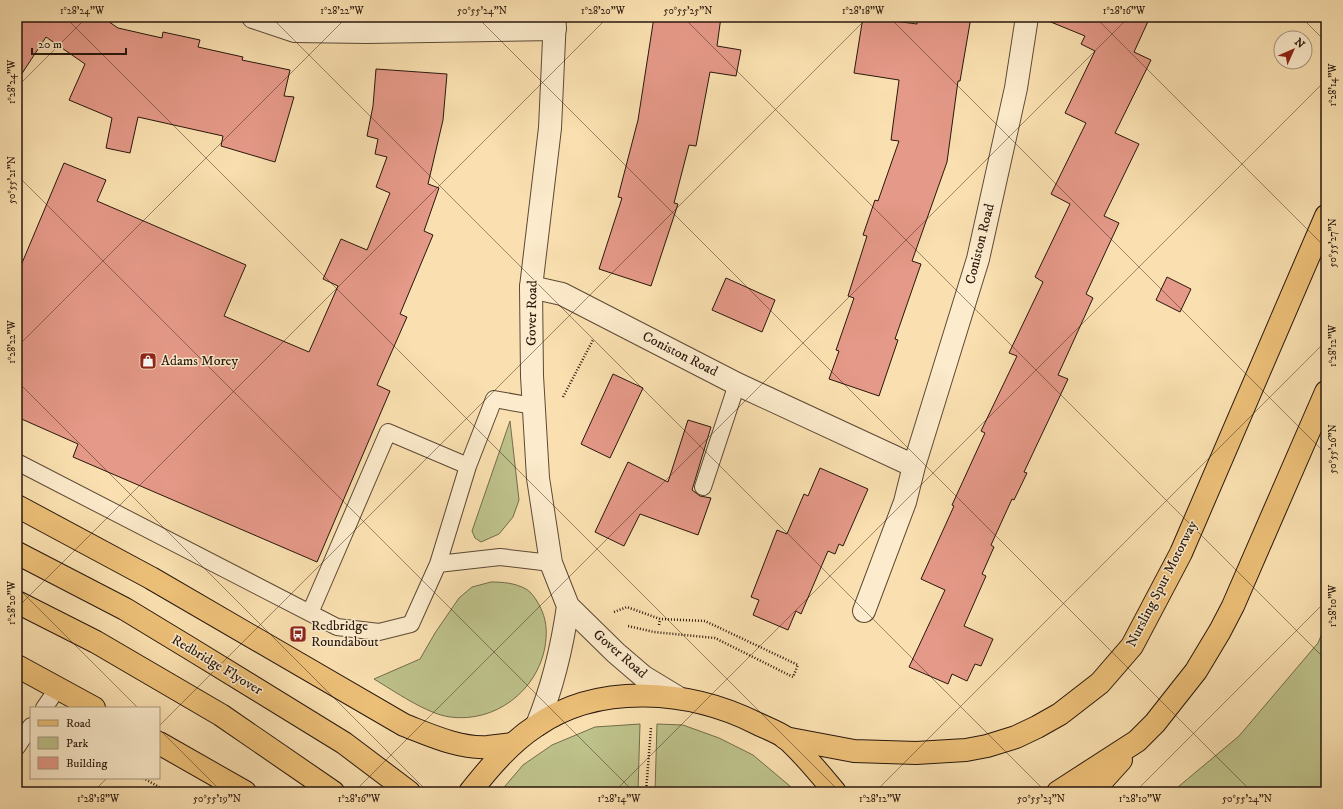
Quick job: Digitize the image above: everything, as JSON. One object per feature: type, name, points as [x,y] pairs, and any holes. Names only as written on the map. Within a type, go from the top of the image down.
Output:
[{"type":"main road","name":"Nursling Spur Motorway","points":[[785,738],[854,751],[916,753],[973,749],[1016,737],[1037,727],[1060,714],[1100,683],[1132,646],[1181,553],[1326,216]]},
{"type":"main road","points":[[1092,792],[1108,776],[1137,741],[1180,694],[1220,631],[1326,392]]},
{"type":"main road","points":[[17,506],[151,578],[404,725],[440,738],[470,746],[487,747],[512,744]]},
{"type":"main road","name":"Redbridge Flyover","points":[[17,553],[125,609],[191,649],[344,743],[409,792]]},
{"type":"main road","points":[[17,602],[96,642],[221,715],[333,792]]},
{"type":"main road","points":[[17,666],[92,707]]},
{"type":"main road","points":[[470,792],[512,744],[537,725],[560,713],[585,704],[614,698],[643,695],[676,697],[721,709],[746,718],[785,738],[835,792]]},
{"type":"main road","points":[[1058,792],[1137,741]]},
{"type":"main road","points":[[160,744],[245,792]]},
{"type":"street","points":[[253,17],[295,31],[367,32],[555,23]]},
{"type":"street","name":"Coniston Road","points":[[864,611],[905,502],[914,466],[978,259],[1016,88],[1027,17]]},
{"type":"street","name":"Gover Road","points":[[555,23],[550,128],[530,287],[533,406],[538,478],[551,563],[568,606],[616,653],[644,677],[676,697]]},
{"type":"street","name":"Coniston Road","points":[[530,287],[562,294],[737,384],[914,466]]},
{"type":"street","points":[[537,725],[549,696],[558,666],[568,606]]},
{"type":"lane","points":[[703,487],[737,384]]},
{"type":"lane","points":[[17,462],[338,627],[379,632],[411,624],[438,564],[468,466],[494,399],[533,406]]},
{"type":"lane","points":[[310,613],[388,432],[468,466]]},
{"type":"lane","points":[[438,564],[500,557],[551,563]]},
{"type":"lane","points":[[45,707],[58,688]]},
{"type":"lane","points":[[17,747],[30,728]]},
{"type":"path","points":[[563,397],[606,317]]},
{"type":"path","points":[[607,614],[627,607],[660,619],[704,621],[798,665],[793,677],[715,638],[654,632],[626,625]]},
{"type":"path","points":[[659,625],[660,619]]},
{"type":"path","points":[[646,792],[651,728]]},
{"type":"path","points":[[145,779],[168,792]]},
{"type":"green space","points":[[510,421],[519,500],[513,517],[499,534],[481,542],[475,538],[472,531]]},
{"type":"green space","points":[[491,582],[513,584],[529,591],[539,605],[544,615],[546,624],[546,642],[540,663],[533,677],[523,690],[511,701],[498,709],[483,715],[467,718],[450,717],[421,707],[374,679],[420,659],[435,633],[459,598],[472,587]]},
{"type":"green space","points":[[1326,624],[1326,792],[1172,792],[1239,736],[1318,643]]},
{"type":"green space","points":[[640,724],[638,792],[500,792],[523,765],[552,745],[595,727]]},
{"type":"green space","points":[[657,724],[683,725],[719,738],[753,755],[797,792],[655,792]]},
{"type":"building","points":[[17,17],[102,17],[118,28],[162,38],[163,32],[200,40],[198,47],[243,57],[242,60],[290,70],[284,96],[294,97],[275,162],[221,146],[223,136],[138,117],[130,153],[106,148],[112,118],[69,100],[85,64],[46,37],[17,81]]},
{"type":"building","points":[[654,17],[721,17],[717,46],[741,50],[736,76],[710,72],[696,146],[689,145],[674,203],[678,204],[651,286],[599,269],[622,198],[618,197],[638,120]]},
{"type":"building","points":[[863,17],[917,24],[918,17],[971,17],[960,81],[958,81],[947,162],[912,261],[921,264],[895,339],[898,340],[879,396],[829,379],[839,351],[836,350],[854,298],[848,296],[867,236],[863,235],[875,200],[878,201],[899,141],[891,140],[899,80],[854,73]]},
{"type":"building","points":[[1041,17],[1150,17],[1134,52],[1151,60],[1115,133],[1139,144],[1104,216],[1119,223],[1086,294],[1093,298],[1058,375],[1068,379],[1024,472],[1027,473],[1014,500],[1012,499],[991,545],[994,547],[982,574],[986,576],[964,626],[993,639],[981,666],[975,664],[967,681],[952,674],[948,684],[909,667],[945,590],[921,579],[954,506],[952,505],[985,433],[981,431],[1017,356],[1009,353],[1043,282],[1035,277],[1070,204],[1051,194],[1086,123],[1065,113],[1095,51],[1081,44],[1085,36]]},
{"type":"building","name":"Adams Morey","points":[[376,69],[447,74],[443,120],[428,184],[439,188],[424,231],[433,235],[400,314],[407,317],[377,385],[390,391],[317,562],[73,457],[78,444],[17,417],[17,275],[64,163],[106,180],[97,201],[246,265],[224,316],[309,352],[338,286],[323,279],[341,239],[367,250],[390,193],[376,187],[387,157],[375,154],[378,139],[367,136],[373,106]]},
{"type":"building","points":[[1167,277],[1191,289],[1180,312],[1156,300]]},
{"type":"building","points":[[726,278],[775,300],[762,332],[712,310]]},
{"type":"building","points":[[613,374],[643,388],[610,458],[581,444]]},
{"type":"building","points":[[688,420],[711,427],[692,490],[700,496],[711,498],[698,535],[640,514],[624,546],[595,532],[628,462],[668,482]]},
{"type":"building","points":[[820,468],[868,489],[843,546],[839,544],[835,554],[828,551],[801,614],[796,611],[788,630],[753,615],[759,600],[751,597],[777,530],[787,534],[804,494],[808,496]]},
{"type":"place","name":"Adams Morey","points":[[148,361]]},
{"type":"place","name":"Redbridge Roundabout","points":[[298,634]]}]
